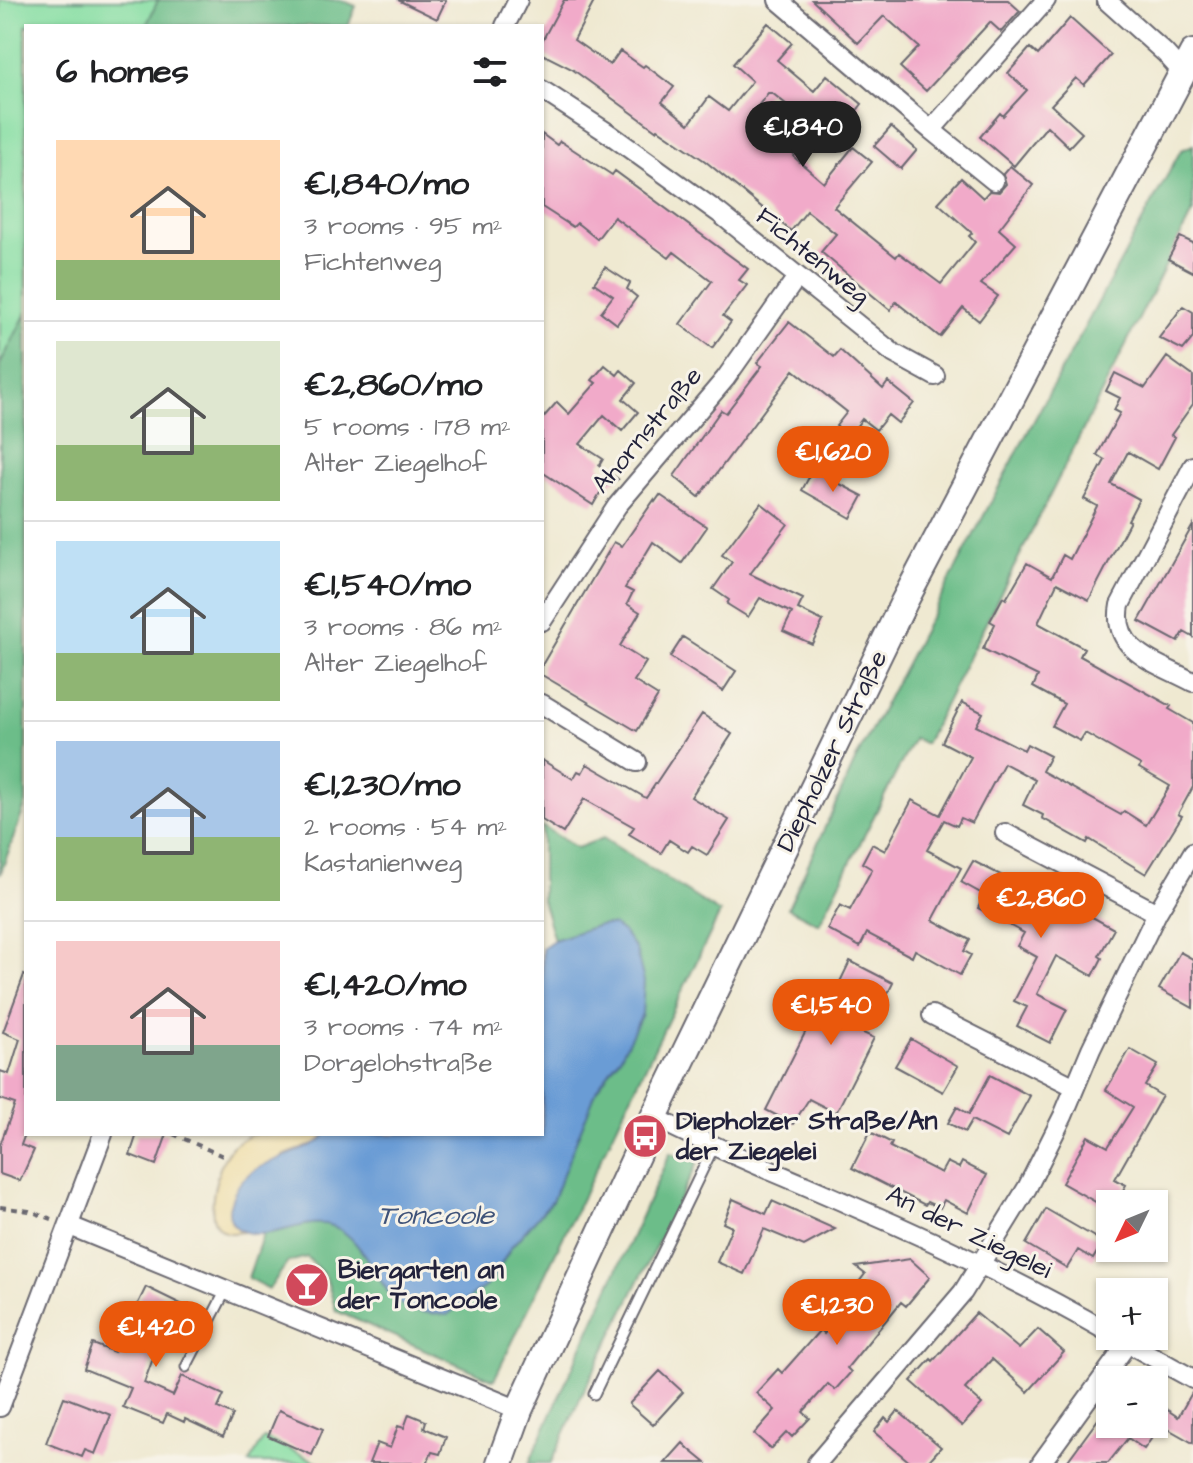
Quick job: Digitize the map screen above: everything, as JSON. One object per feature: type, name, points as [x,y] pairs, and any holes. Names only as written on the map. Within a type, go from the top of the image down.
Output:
[{"type":"main road","name":"Diepholzer Straße","points":[[500,1463],[519,1410],[654,1117],[904,602],[1188,63]]},
{"type":"street","points":[[506,24],[518,0]]},
{"type":"street","points":[[778,0],[994,181]]},
{"type":"street","points":[[931,130],[1046,0]]},
{"type":"street","points":[[1106,0],[1165,53],[1188,63]]},
{"type":"street","name":"Fichtenweg","points":[[544,91],[719,213],[893,353],[935,376]]},
{"type":"street","name":"Ahornstraße","points":[[544,618],[617,506],[725,379],[797,277]]},
{"type":"street","points":[[1193,466],[1120,605],[1117,618],[1119,633],[1129,645],[1193,682]]},
{"type":"street","points":[[544,705],[637,762]]},
{"type":"street","points":[[1005,833],[1157,913]]},
{"type":"street","points":[[817,1463],[963,1292],[1027,1188],[1157,913],[1193,852]]},
{"type":"street","points":[[932,1015],[1075,1087]]},
{"type":"street","name":"An der Ziegelei","points":[[654,1117],[713,1148],[850,1204],[979,1265],[1096,1326]]},
{"type":"street","points":[[0,1407],[102,1136]]},
{"type":"street","points":[[70,1226],[519,1410]]},
{"type":"street","points":[[1041,1463],[1111,1350]]},
{"type":"street","name":"An der Ziegelei","points":[[1140,1350],[1193,1379]]},
{"type":"lane","points":[[594,1394],[713,1148]]},
{"type":"lane","points":[[186,1367],[226,1290]]},
{"type":"path","points":[[178,1136],[225,1157]]},
{"type":"path","points":[[0,1207],[29,1211],[70,1226]]},
{"type":"green space","points":[[0,0],[291,0],[281,24],[24,24],[24,640],[0,698]]},
{"type":"green space","points":[[158,0],[341,0],[356,6],[349,24],[147,24]]},
{"type":"green space","points":[[1193,145],[1193,211],[925,744],[914,738],[819,924],[788,908],[858,755],[1181,150]]},
{"type":"green space","points":[[24,317],[24,809],[0,875],[0,365]]},
{"type":"green space","points":[[544,827],[577,848],[603,838],[720,913],[494,1380],[336,1311],[326,1277],[307,1257],[288,1262],[269,1289],[248,1278],[263,1234],[319,1223],[331,1225],[353,1240],[371,1262],[391,1296],[491,1282],[511,1247],[552,1201],[597,1089],[622,1054],[599,925],[554,940],[544,907]]},
{"type":"green space","points":[[670,1153],[698,1162],[551,1463],[529,1463]]},
{"type":"green space","points":[[264,1438],[320,1463],[249,1463]]},
{"type":"sand","points":[[248,1136],[324,1136],[320,1142],[284,1155],[231,1222],[243,1232],[227,1233],[215,1221],[214,1188],[225,1156]]},
{"type":"water","name":"Toncoole","points":[[599,925],[613,925],[624,933],[636,950],[644,981],[642,1014],[622,1054],[597,1089],[552,1201],[511,1247],[491,1282],[447,1315],[419,1311],[400,1304],[391,1296],[359,1248],[339,1229],[319,1224],[256,1234],[244,1232],[235,1226],[229,1208],[240,1183],[264,1165],[306,1148],[324,1136],[544,1136],[544,947],[554,940]]},
{"type":"building","points":[[398,0],[446,0],[437,19]]},
{"type":"building","points":[[564,0],[595,0],[574,40],[610,65],[620,51],[643,67],[645,65],[674,87],[662,102],[689,124],[709,97],[728,111],[752,81],[733,64],[768,23],[792,43],[777,60],[814,91],[827,75],[862,104],[845,126],[822,107],[810,123],[768,93],[748,119],[795,155],[824,183],[853,147],[872,162],[834,207],[896,257],[899,253],[941,284],[975,242],[969,236],[972,233],[938,203],[961,178],[983,198],[989,191],[999,192],[1006,184],[1003,174],[1010,166],[1033,185],[999,229],[1016,244],[981,284],[998,296],[979,321],[963,308],[940,337],[896,302],[890,310],[821,252],[836,234],[807,211],[791,231],[705,161],[657,131],[572,69],[544,55],[544,37]]},
{"type":"building","points":[[812,0],[1008,0],[1020,11],[1001,32],[990,22],[926,91],[900,67],[919,47],[884,16],[858,43]]},
{"type":"building","points":[[1070,18],[1111,55],[1084,85],[1076,78],[1051,105],[1082,133],[1069,147],[1047,126],[1014,166],[980,137],[1000,113],[1003,116],[1027,90],[1008,73],[1030,48],[1038,55]]},
{"type":"building","points":[[891,127],[917,150],[901,169],[874,146]]},
{"type":"building","points":[[544,135],[557,145],[560,141],[612,175],[615,171],[748,269],[739,280],[747,285],[723,316],[731,322],[712,348],[680,324],[712,281],[674,252],[669,258],[614,217],[597,239],[577,223],[573,227],[544,208]]},
{"type":"building","points":[[1180,237],[1193,243],[1193,272],[1168,259]]},
{"type":"building","points":[[605,267],[630,283],[627,289],[637,297],[617,324],[601,312],[613,296],[594,283]]},
{"type":"building","points":[[1183,306],[1193,312],[1193,338],[1183,350],[1159,338]]},
{"type":"building","points":[[789,322],[834,357],[840,350],[883,389],[888,382],[914,403],[898,423],[888,415],[876,430],[862,419],[849,436],[836,426],[847,412],[794,370],[699,497],[674,476],[721,410],[726,413],[762,366],[757,363]]},
{"type":"building","points":[[1167,357],[1193,376],[1193,404],[1171,435],[1175,437],[1158,469],[1128,452],[1111,484],[1139,499],[1089,600],[1057,583],[1038,623],[1084,648],[1080,656],[1171,706],[1169,709],[1193,723],[1193,787],[1178,814],[1182,816],[1146,874],[1089,839],[1087,843],[1023,805],[1035,780],[1004,763],[972,823],[961,818],[957,826],[944,820],[927,850],[961,868],[933,920],[970,940],[964,951],[971,955],[960,975],[915,950],[912,957],[867,933],[860,947],[827,929],[840,905],[850,910],[872,869],[862,863],[872,844],[885,851],[912,800],[940,815],[971,757],[942,742],[962,702],[983,713],[976,726],[1024,750],[1027,744],[1050,756],[1042,771],[1121,815],[1124,811],[1146,825],[1170,786],[1139,768],[1141,765],[1085,733],[1080,741],[1052,726],[1064,704],[1033,687],[1038,676],[983,649],[995,624],[990,621],[1027,563],[1052,577],[1063,555],[1070,559],[1097,506],[1084,499],[1105,460],[1097,455],[1120,413],[1114,410],[1120,398],[1106,391],[1115,373],[1145,388]]},
{"type":"building","points":[[605,365],[617,375],[621,370],[636,383],[623,399],[638,412],[622,431],[604,415],[580,444],[603,459],[599,466],[618,479],[604,486],[593,505],[544,473],[544,417],[557,402],[569,414],[596,383],[592,380]]},
{"type":"building","points":[[813,470],[863,496],[851,518],[802,490]]},
{"type":"building","points":[[660,495],[707,527],[682,563],[653,542],[625,588],[633,592],[627,604],[640,612],[620,646],[646,662],[634,681],[658,696],[637,731],[544,676],[544,662],[614,542],[622,546]]},
{"type":"building","points":[[761,503],[788,524],[750,574],[803,599],[798,609],[823,621],[812,644],[783,631],[792,613],[760,598],[748,617],[727,604],[729,600],[713,589],[732,562],[722,555]]},
{"type":"building","points":[[1193,525],[1193,637],[1184,632],[1178,642],[1139,621]]},
{"type":"building","points":[[683,637],[736,671],[723,691],[670,657]]},
{"type":"building","points":[[702,714],[732,734],[691,797],[729,820],[707,855],[692,846],[688,852],[669,840],[661,853],[629,834],[634,827],[584,799],[563,833],[544,821],[544,761],[573,779],[578,771],[582,773],[587,764],[646,798]]},
{"type":"building","points":[[973,861],[1044,897],[1047,892],[1114,929],[1099,956],[1102,958],[1093,976],[1056,956],[1037,994],[1067,1009],[1050,1043],[1017,1026],[1027,1007],[1014,1001],[1037,957],[1017,946],[1024,933],[978,908],[984,895],[961,882]]},
{"type":"building","points":[[1180,952],[1193,959],[1193,1008],[1159,989]]},
{"type":"building","points":[[850,961],[893,983],[882,1005],[876,1002],[861,1032],[874,1038],[836,1113],[809,1099],[793,1124],[766,1110],[817,1009],[825,1013]]},
{"type":"building","points":[[24,975],[24,1136],[21,1145],[34,1150],[20,1181],[0,1174],[0,1145],[15,1104],[0,1099],[0,1071],[9,1074],[20,1039],[3,1032]]},
{"type":"building","points":[[911,1039],[958,1066],[943,1092],[895,1066]]},
{"type":"building","points":[[1130,1049],[1158,1065],[1145,1086],[1162,1096],[1115,1179],[1126,1185],[1123,1190],[1096,1190],[1096,1202],[1062,1183],[1088,1136],[1108,1147],[1133,1107],[1106,1090]]},
{"type":"building","points":[[990,1075],[1030,1096],[1007,1138],[972,1120],[965,1132],[948,1123],[957,1107],[969,1114]]},
{"type":"building","points":[[870,1132],[892,1143],[890,1147],[941,1173],[947,1162],[959,1168],[962,1162],[987,1175],[968,1213],[944,1200],[940,1208],[927,1202],[925,1205],[852,1168]]},
{"type":"building","points":[[136,1136],[166,1136],[156,1165],[130,1155]]},
{"type":"building","points":[[733,1199],[766,1214],[772,1201],[835,1229],[804,1246],[764,1229],[744,1274],[717,1262],[732,1227],[723,1223]]},
{"type":"building","points":[[1046,1209],[1096,1238],[1096,1254],[1093,1259],[1078,1250],[1067,1268],[1026,1244]]},
{"type":"building","points":[[910,1259],[930,1277],[906,1306],[901,1302],[847,1368],[851,1372],[835,1390],[828,1384],[803,1412],[810,1418],[792,1437],[787,1432],[771,1449],[754,1434],[775,1410],[756,1393],[778,1369],[782,1373],[820,1330],[824,1334],[863,1286],[859,1282],[865,1274],[856,1267]]},
{"type":"building","points":[[146,1287],[183,1305],[163,1345],[159,1342],[144,1383],[173,1396],[182,1376],[224,1395],[218,1408],[233,1415],[223,1437],[185,1419],[184,1422],[167,1414],[163,1423],[123,1407],[131,1388],[84,1369],[93,1344],[114,1352]]},
{"type":"building","points":[[976,1313],[1019,1349],[1038,1329],[1064,1352],[1028,1392],[992,1359],[965,1389],[982,1404],[962,1426],[911,1381]]},
{"type":"building","points":[[660,1371],[683,1392],[653,1425],[629,1404]]},
{"type":"building","points":[[1193,1391],[1193,1443],[1168,1429],[1168,1410],[1178,1417]]},
{"type":"building","points":[[64,1397],[111,1415],[95,1454],[85,1450],[82,1457],[46,1443]]},
{"type":"building","points":[[279,1410],[323,1429],[312,1455],[268,1436]]},
{"type":"building","points":[[898,1411],[941,1447],[927,1463],[911,1463],[874,1432],[885,1418],[889,1422]]},
{"type":"building","points":[[409,1414],[426,1421],[424,1428],[446,1437],[440,1454],[432,1452],[427,1463],[369,1463],[377,1443],[390,1448],[398,1426],[404,1428]]},
{"type":"building","points":[[1096,1422],[1096,1438],[1128,1438],[1108,1463],[1066,1463]]},
{"type":"building","points":[[1128,1438],[1152,1438],[1144,1449]]},
{"type":"building","points":[[683,1443],[689,1449],[706,1463],[665,1463]]},
{"type":"place","name":"Diepholzer Straße/An der Ziegelei","points":[[645,1136]]},
{"type":"place","name":"Biergarten an der Toncoole","points":[[307,1285]]}]
